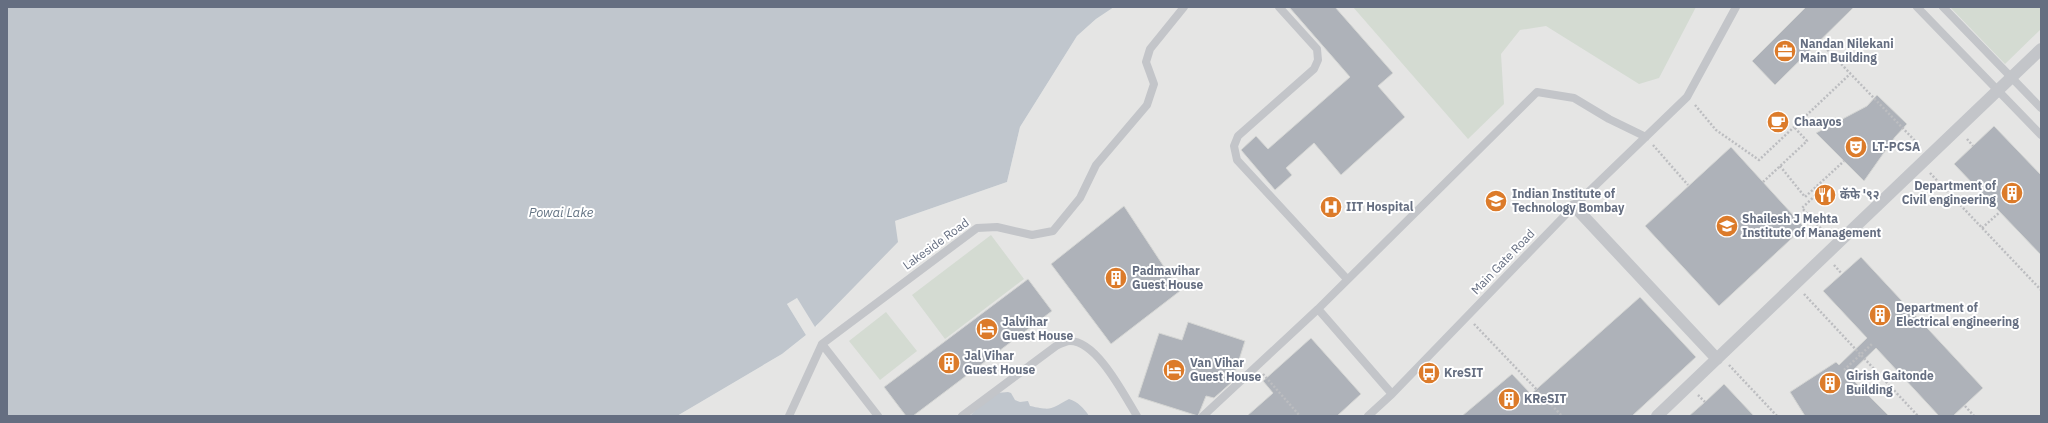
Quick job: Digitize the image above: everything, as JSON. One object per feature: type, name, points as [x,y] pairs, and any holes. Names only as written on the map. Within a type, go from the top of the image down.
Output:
[{"type":"street","points":[[1659,415],[2041,49]]},
{"type":"street","points":[[1574,206],[1719,358]]},
{"type":"lane","name":"Lakeside Road","points":[[788,416],[822,344],[977,228],[997,227],[1032,235],[1053,231],[1080,198],[1096,166],[1147,105],[1154,84],[1146,62],[1150,48],[1184,7]]},
{"type":"lane","points":[[1278,7],[1317,49],[1318,60],[1314,69],[1238,136],[1234,146],[1237,160],[1347,279]]},
{"type":"lane","name":"Main Gate Road","points":[[1368,416],[1392,394],[1574,206],[1687,96],[1736,7]]},
{"type":"lane","points":[[1917,7],[2041,135]]},
{"type":"lane","points":[[1943,7],[2041,108]]},
{"type":"lane","points":[[1203,416],[1318,308],[1537,92],[1574,98],[1609,120],[1646,137]]},
{"type":"lane","points":[[1318,308],[1392,394]]},
{"type":"lane","points":[[962,416],[1056,346],[1069,341],[1080,343],[1095,354],[1137,416]]},
{"type":"lane","points":[[822,344],[878,416]]},
{"type":"path","points":[[1819,42],[1850,74],[1926,160],[1982,228],[2041,290]]},
{"type":"path","points":[[1687,96],[1716,130],[1759,160],[1850,74]]},
{"type":"path","points":[[1763,182],[1807,141],[1794,127]]},
{"type":"path","points":[[1646,137],[1688,185]]},
{"type":"path","points":[[1780,166],[1805,197],[1844,161]]},
{"type":"path","points":[[1816,187],[1820,191],[1802,208],[1837,246]]},
{"type":"path","points":[[1982,228],[2000,212]]},
{"type":"path","points":[[1796,284],[1918,416]]},
{"type":"path","points":[[1467,317],[1562,416]]},
{"type":"path","points":[[1844,370],[1872,344]]},
{"type":"path","points":[[1719,358],[1777,416]]},
{"type":"path","points":[[1256,366],[1300,416]]},
{"type":"path","points":[[1965,406],[1974,416]]},
{"type":"shaded area","name":"Indian Institute of Technology Bombay","points":[[1114,7],[2041,7],[2041,416],[677,416],[782,354],[806,335],[787,304],[797,298],[816,327],[895,221],[1007,182],[1020,127],[1077,36],[1096,19]]},
{"type":"shaded area","points":[[1353,7],[1696,7],[1659,78],[1639,84],[1546,26],[1520,30],[1501,54],[1504,104],[1468,139]]},
{"type":"shaded area","points":[[1950,7],[2041,7],[2041,29],[2005,64]]},
{"type":"shaded area","points":[[991,235],[1024,279],[945,339],[912,295]]},
{"type":"shaded area","points":[[886,312],[917,351],[880,380],[849,341]]},
{"type":"water","name":"Powai Lake","points":[[7,7],[1114,7],[1096,19],[1077,36],[1020,127],[1007,182],[895,221],[898,242],[815,327],[797,298],[787,304],[806,335],[782,354],[677,416],[7,416]]},
{"type":"water","points":[[997,393],[1011,393],[1015,400],[1020,402],[1028,401],[1030,406],[1047,409],[1069,399],[1085,410],[1089,416],[970,416],[978,407]]},
{"type":"building","name":"IIT Hospital","points":[[1289,7],[1335,7],[1393,73],[1378,86],[1405,117],[1341,175],[1314,143],[1286,168],[1292,175],[1275,190],[1241,150],[1256,136],[1268,149],[1350,77]]},
{"type":"building","name":"Nandan Nilekani Main Building","points":[[1806,7],[1854,7],[1775,85],[1752,61]]},
{"type":"building","points":[[1877,95],[1907,124],[1895,137],[1864,181],[1816,133],[1867,106]]},
{"type":"building","name":"Department of Civil engineering","points":[[1994,126],[2041,175],[2041,255],[1954,164]]},
{"type":"building","points":[[1731,147],[1804,227],[1719,306],[1645,226]]},
{"type":"building","name":"Padmavihar Guest House","points":[[1124,206],[1180,291],[1111,344],[1051,264]]},
{"type":"building","name":"Department of Electrical engineering","points":[[1861,257],[1983,388],[1953,416],[1939,416],[1876,348],[1848,375],[1889,416],[1805,416],[1790,392],[1836,362],[1839,365],[1867,338],[1823,291]]},
{"type":"building","name":"Jal Vihar Guest House","points":[[1028,279],[1052,311],[913,416],[906,416],[884,387]]},
{"type":"building","points":[[1640,297],[1696,357],[1632,416],[1462,416],[1512,374],[1531,394]]},
{"type":"building","points":[[1188,322],[1245,341],[1232,382],[1214,398],[1206,396],[1198,416],[1138,397],[1159,333],[1182,340]]},
{"type":"building","points":[[1311,338],[1361,394],[1337,416],[1247,416],[1273,393],[1263,381]]},
{"type":"building","points":[[1724,384],[1754,416],[1689,416],[1705,402]]},
{"type":"place","name":"Nandan Nilekani Main Building","points":[[1785,51]]},
{"type":"place","name":"Chaayos","points":[[1778,122]]},
{"type":"place","name":"LT-PCSA","points":[[1856,147]]},
{"type":"place","name":"Department of Civil engineering","points":[[2012,193]]},
{"type":"place","name":"कॅफे '९२","points":[[1825,195]]},
{"type":"place","name":"Indian Institute of Technology Bombay","points":[[1496,201]]},
{"type":"place","name":"IIT Hospital","points":[[1331,207]]},
{"type":"place","name":"Shailesh J Mehta Institute of Management","points":[[1727,226]]},
{"type":"place","name":"Padmavihar Guest House","points":[[1116,278]]},
{"type":"place","name":"Department of Electrical engineering","points":[[1880,315]]},
{"type":"place","name":"Jalvihar Guest House","points":[[987,329]]},
{"type":"place","name":"Jal Vihar Guest House","points":[[949,363]]},
{"type":"place","name":"Van Vihar Guest House","points":[[1174,370]]},
{"type":"place","name":"KreSIT","points":[[1429,373]]},
{"type":"place","name":"Girish Gaitonde Building","points":[[1830,383]]},
{"type":"place","name":"KReSIT","points":[[1509,399]]}]
